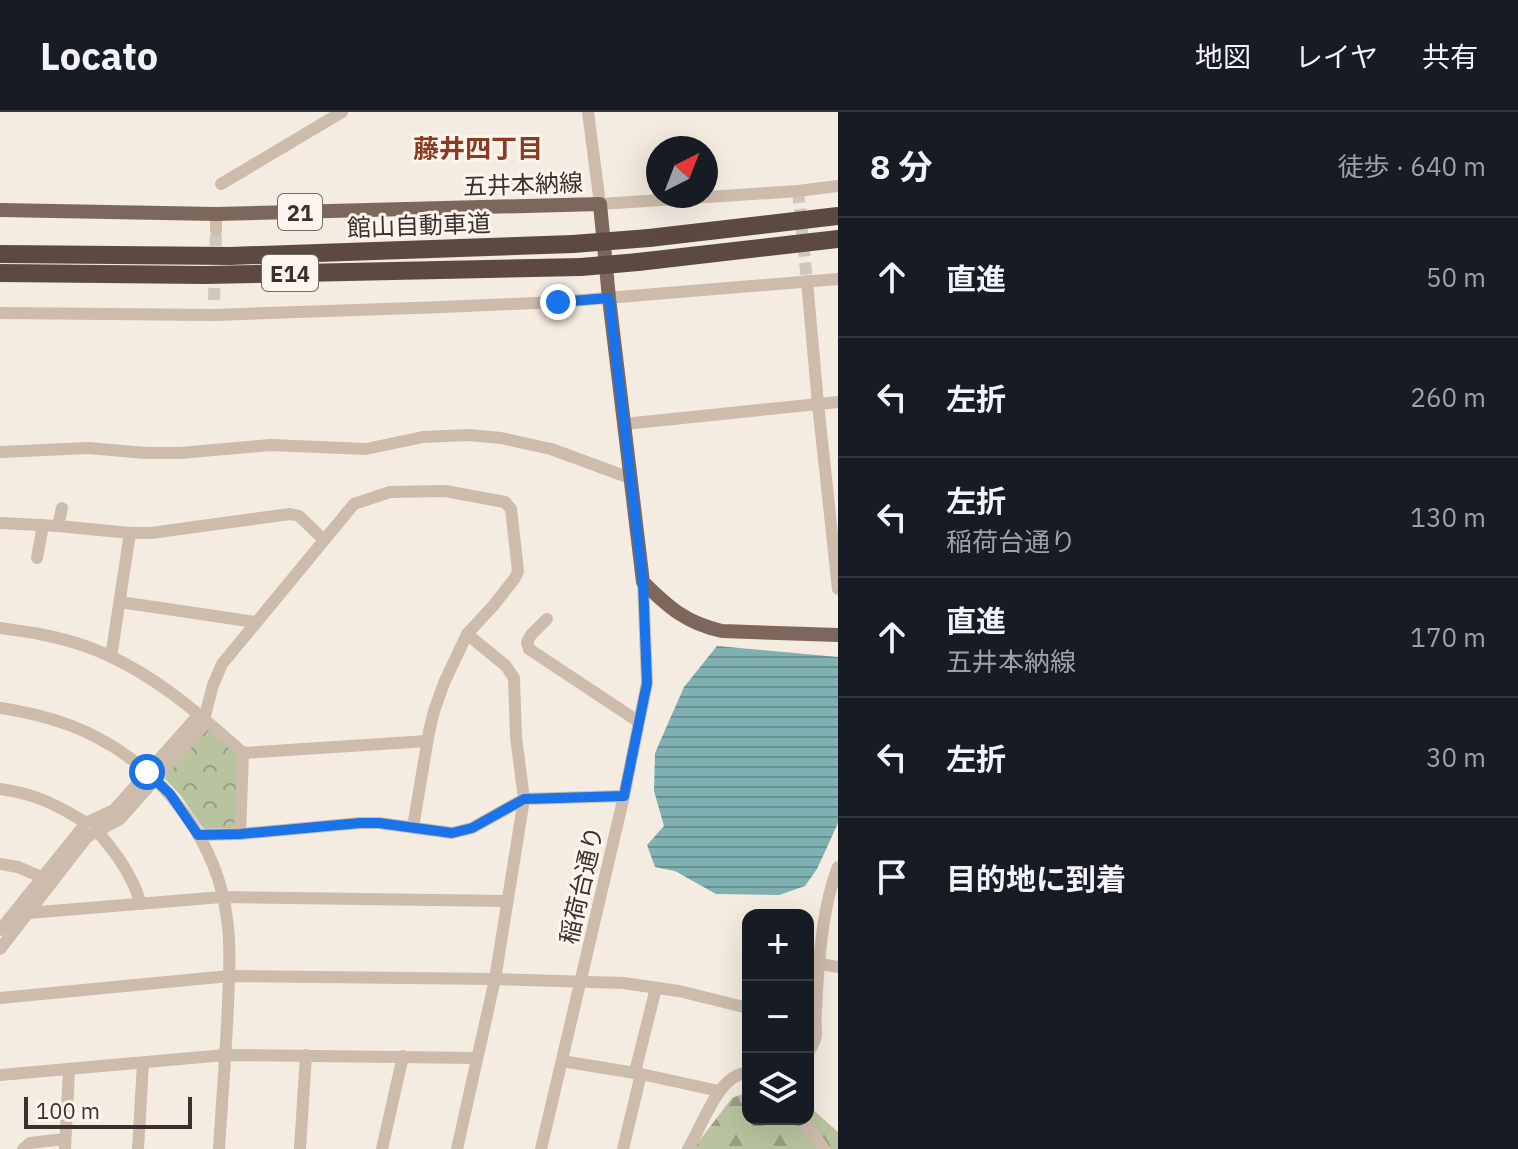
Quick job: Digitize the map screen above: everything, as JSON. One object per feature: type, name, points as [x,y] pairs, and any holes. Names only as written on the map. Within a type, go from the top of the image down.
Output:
[{"type":"highway","name":"館山自動車道","points":[[0,254],[230,256],[573,244],[838,216]]},
{"type":"highway","name":"館山自動車道","points":[[0,273],[205,275],[581,267],[838,239]]},
{"type":"main road","name":"五井本納線","points":[[0,210],[216,214],[600,204],[643,582]]},
{"type":"main road","points":[[643,582],[679,615],[707,628],[838,635]]},
{"type":"street","points":[[221,184],[342,112]]},
{"type":"street","points":[[588,112],[600,204],[838,186]]},
{"type":"street","points":[[216,214],[216,230]]},
{"type":"street","points":[[0,313],[214,315],[558,302],[838,279]]},
{"type":"street","points":[[807,281],[838,589]]},
{"type":"street","points":[[214,300],[214,315]]},
{"type":"street","points":[[624,424],[838,402]]},
{"type":"street","points":[[0,452],[66,452],[88,448],[157,453],[270,445],[366,449],[423,437],[468,435],[501,438],[551,449],[630,478]]},
{"type":"street","points":[[204,718],[222,664],[354,504],[390,492],[445,491],[505,502],[511,509],[518,571],[493,606],[467,634],[444,683],[427,741],[413,827]]},
{"type":"street","points":[[58,526],[62,508]]},
{"type":"street","points":[[0,523],[151,533],[290,514],[299,516],[324,540]]},
{"type":"street","points":[[37,558],[43,525]]},
{"type":"street","points":[[111,657],[130,533]]},
{"type":"street","name":"稲荷台通り","points":[[541,1149],[624,796],[647,683],[643,582]]},
{"type":"street","points":[[120,602],[255,622]]},
{"type":"street","points":[[547,619],[531,635],[527,642],[529,649],[639,722]]},
{"type":"street","points":[[0,628],[62,639],[111,657],[155,681],[243,753],[427,741]]},
{"type":"street","points":[[457,1149],[495,979],[524,799],[517,748],[514,678],[506,666],[467,634]]},
{"type":"street","points":[[0,708],[53,719],[95,736],[130,758],[152,776],[179,806],[198,835],[217,874],[230,944],[219,1149]]},
{"type":"street","points":[[0,930],[87,837],[120,819],[194,720],[204,718]]},
{"type":"street","points":[[240,834],[243,753]]},
{"type":"street","points":[[0,949],[28,913],[86,823],[114,810],[152,776]]},
{"type":"street","points":[[0,789],[42,798],[86,823]]},
{"type":"street","points":[[198,835],[360,823],[452,833],[472,828],[524,799],[624,796]]},
{"type":"street","points":[[97,831],[123,864],[136,886],[141,904]]},
{"type":"street","points":[[0,864],[18,867],[47,880]]},
{"type":"street","points":[[814,1009],[823,933],[838,867]]},
{"type":"street","points":[[28,913],[222,897],[507,901]]},
{"type":"street","points":[[820,964],[838,967]]},
{"type":"street","points":[[0,998],[229,976],[495,979],[623,983],[679,991],[742,1007]]},
{"type":"street","points":[[623,1149],[656,988]]},
{"type":"street","points":[[0,1075],[225,1055],[477,1058]]},
{"type":"street","points":[[300,1149],[306,1055]]},
{"type":"street","points":[[382,1149],[403,1056]]},
{"type":"street","points":[[562,1061],[638,1073],[719,1091]]},
{"type":"street","points":[[138,1149],[143,1063]]},
{"type":"street","points":[[23,1149],[30,1143],[65,1144],[69,1070]]},
{"type":"street","points":[[688,1149],[719,1091],[729,1080],[742,1073]]},
{"type":"street","points":[[807,1125],[824,1149]]},
{"type":"green space","points":[[206,728],[239,756],[237,824],[234,828],[202,827],[165,779]]},
{"type":"green space","points":[[742,1094],[742,1125],[814,1125],[814,1111],[838,1132],[838,1149],[693,1149],[732,1098]]},
{"type":"water","points":[[717,646],[838,657],[838,823],[817,869],[805,886],[779,895],[716,894],[675,871],[655,867],[647,845],[664,826],[654,791],[655,753],[684,687]]},
{"type":"tunnel","points":[[798,191],[807,281]]},
{"type":"tunnel","points":[[214,300],[216,230]]},
{"type":"district","name":"藤井四丁目","points":[[478,148]]},
{"type":"route","points":[[147,772],[170,794],[198,835],[360,823],[452,833],[472,828],[524,799],[624,796],[647,683],[643,582],[609,298],[558,302]]}]
